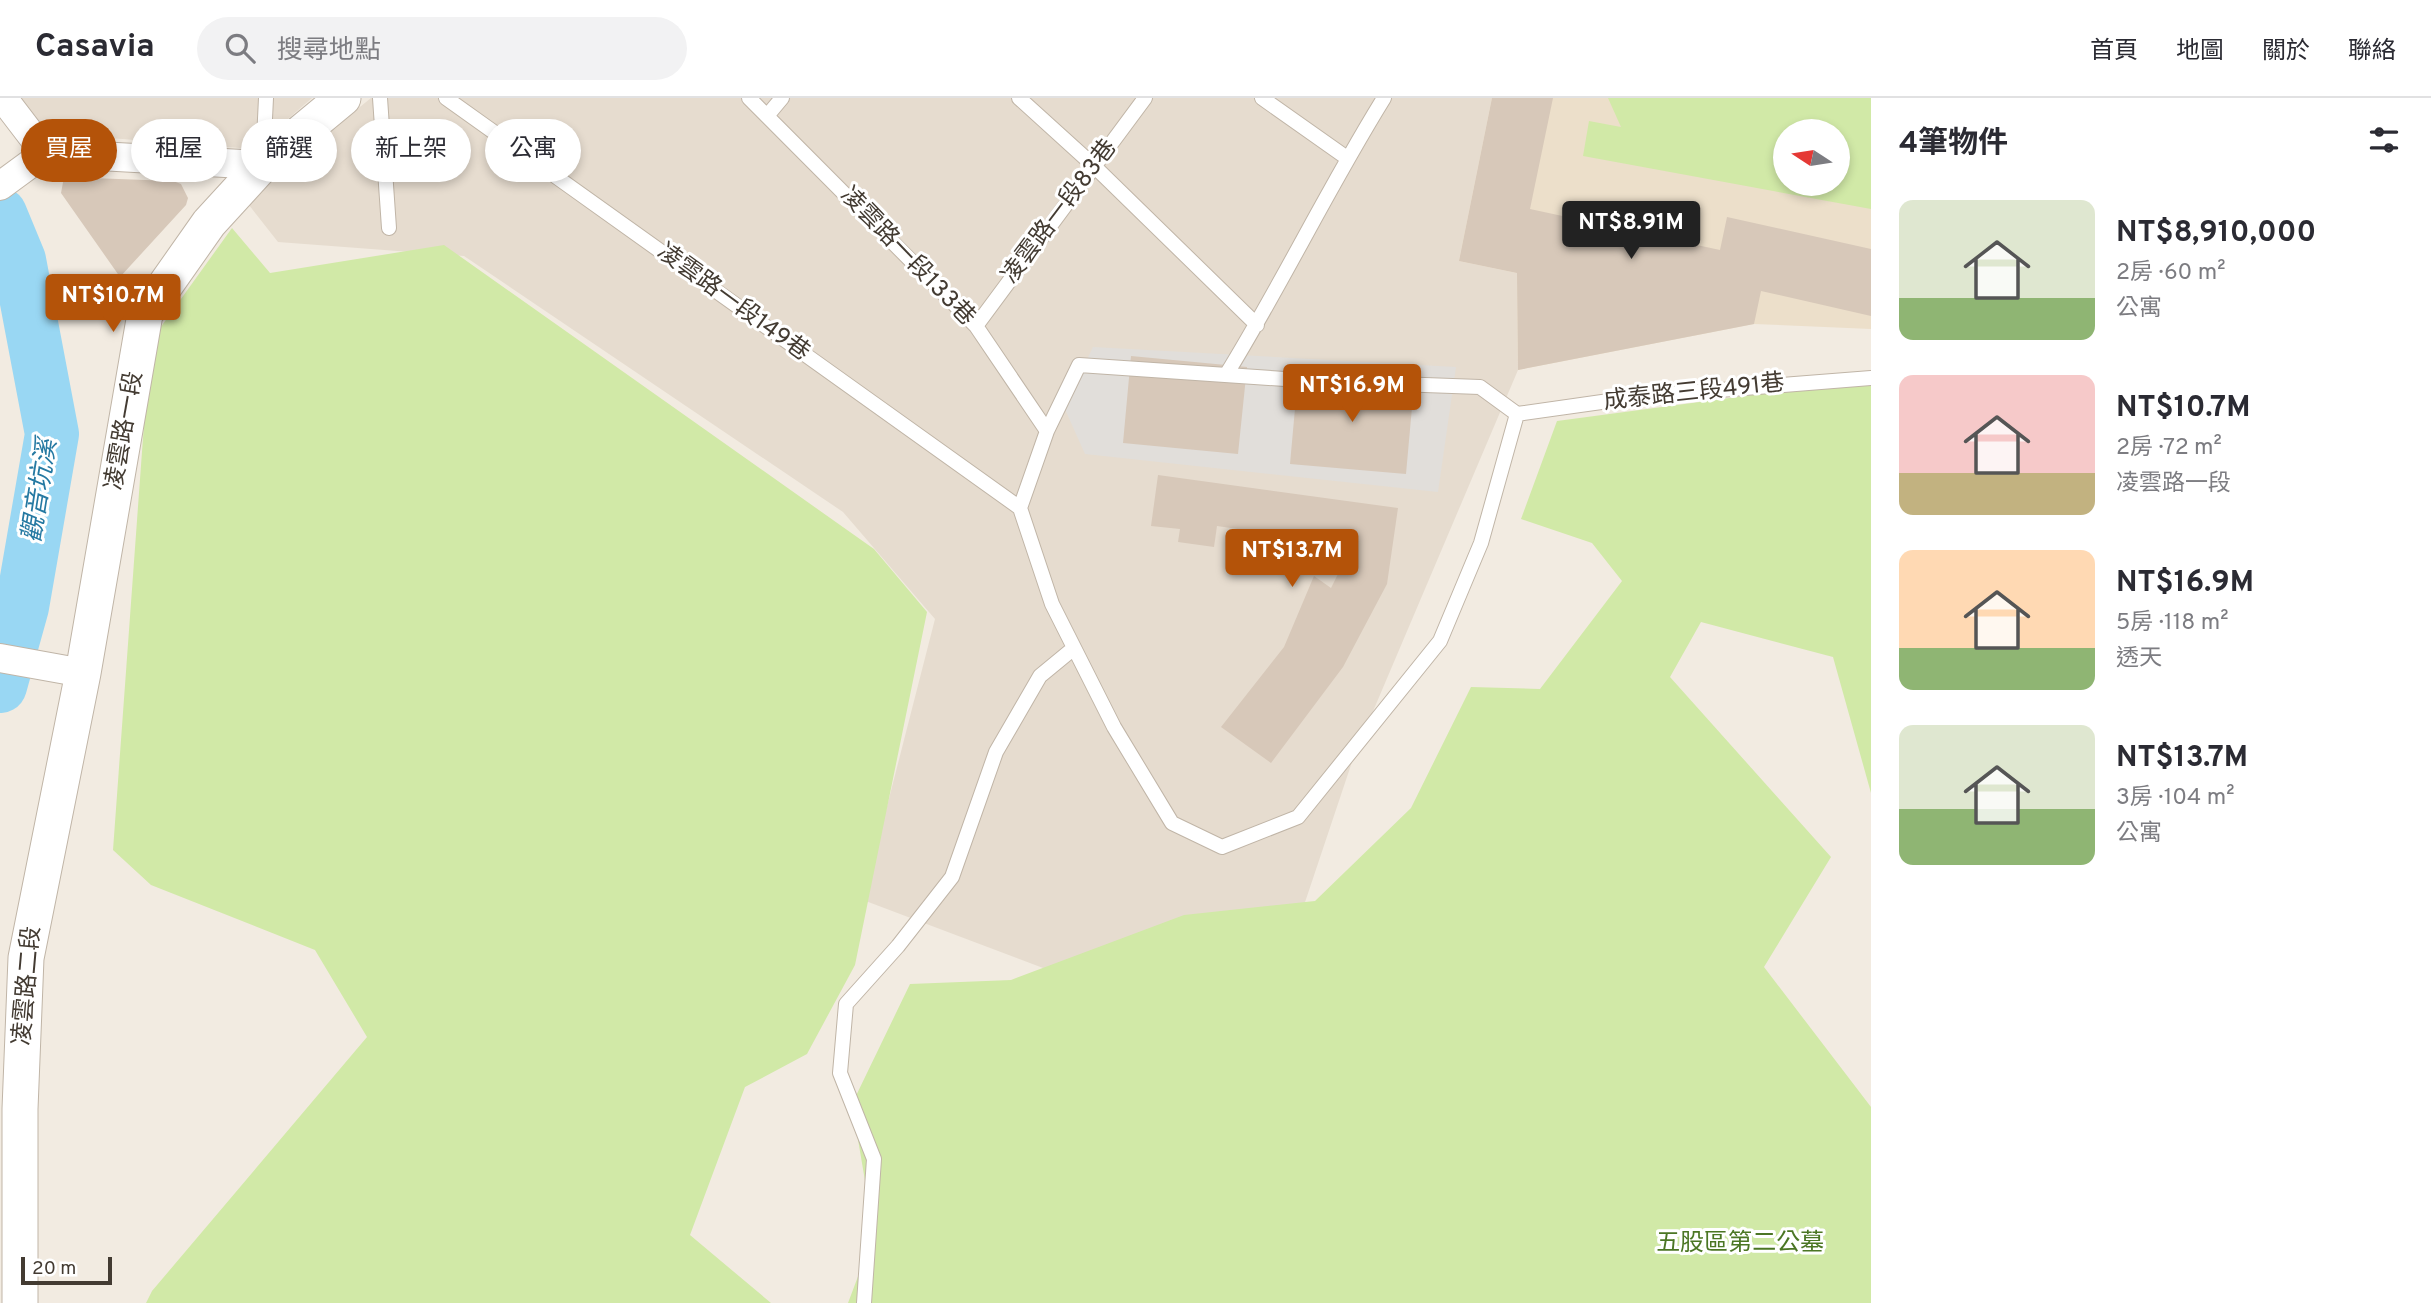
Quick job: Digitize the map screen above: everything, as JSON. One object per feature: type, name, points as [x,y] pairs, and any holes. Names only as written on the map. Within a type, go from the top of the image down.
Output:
[{"type":"street","points":[[3,98],[21,122]]},
{"type":"street","name":"凌雲路一段","points":[[318,119],[343,98]]},
{"type":"street","points":[[117,157],[241,164]]},
{"type":"street","points":[[0,186],[21,171]]},
{"type":"street","name":"凌雲路一段","points":[[83,673],[145,314],[209,223],[246,182]]},
{"type":"street","points":[[0,658],[83,673]]},
{"type":"street","name":"凌雲路二段","points":[[20,1303],[20,1110],[26,958],[83,673]]},
{"type":"lane","points":[[265,119],[266,98]]},
{"type":"lane","points":[[380,98],[389,228]]},
{"type":"lane","name":"凌雲路一段149巷","points":[[446,98],[1020,508]]},
{"type":"lane","name":"凌雲路一段133巷","points":[[749,98],[976,326],[1047,431]]},
{"type":"lane","points":[[767,116],[782,98]]},
{"type":"lane","points":[[1018,98],[1094,166],[1257,325]]},
{"type":"lane","name":"凌雲路一段83巷","points":[[976,326],[1145,98]]},
{"type":"lane","points":[[1262,98],[1346,158]]},
{"type":"lane","points":[[1226,375],[1257,325],[1346,158],[1384,98]]},
{"type":"lane","points":[[1079,365],[1480,387],[1517,414],[1481,543],[1440,641],[1298,817],[1222,847],[1172,823],[1114,726],[1052,604],[1020,508],[1047,431],[1079,365]]},
{"type":"lane","name":"成泰路三段491巷","points":[[1517,414],[1644,396],[1871,378]]},
{"type":"lane","points":[[864,1303],[874,1160],[841,1073],[846,1004],[898,946],[952,877],[996,752],[1040,676],[1074,648]]},
{"type":"shaded area","points":[[14,98],[312,98],[288,119],[241,119],[241,148],[227,147],[227,119],[131,119],[131,140],[117,139],[117,119],[32,119]]},
{"type":"shaded area","points":[[371,98],[1492,98],[1459,261],[1517,273],[1518,370],[1354,756],[1289,950],[1051,971],[863,900],[935,619],[843,512],[464,256],[278,242],[245,200],[267,182],[337,182],[337,126]]},
{"type":"shaded area","points":[[1492,98],[1871,98],[1871,329],[1754,324],[1518,370],[1517,273],[1459,261]]},
{"type":"shaded area","points":[[1093,347],[1456,367],[1438,492],[1085,454],[1064,407]]},
{"type":"green space","points":[[1608,98],[1871,98],[1871,209],[1800,196],[1850,196],[1850,119],[1773,119],[1773,191],[1583,156],[1589,121],[1621,127]]},
{"type":"green space","points":[[232,228],[270,273],[444,245],[874,549],[927,612],[855,965],[807,1054],[745,1087],[690,1235],[771,1303],[146,1303],[152,1291],[367,1037],[315,950],[151,885],[113,850],[150,342]]},
{"type":"green space","name":"五股區第二公墓","points":[[1871,379],[1871,793],[1833,657],[1701,622],[1670,677],[1831,857],[1764,967],[1871,1107],[1871,1303],[848,1303],[874,1234],[852,1104],[910,984],[1011,980],[1184,915],[1315,901],[1411,808],[1471,687],[1540,689],[1622,581],[1592,543],[1521,519],[1557,421]]},
{"type":"building","points":[[1492,98],[1553,98],[1530,209],[1720,250],[1727,217],[1871,249],[1871,316],[1761,291],[1754,324],[1518,370],[1517,273],[1459,261]]},
{"type":"building","points":[[131,179],[131,182],[176,182],[181,184],[188,198],[186,205],[120,277],[61,193],[63,182]]},
{"type":"building","points":[[1131,356],[1247,367],[1238,454],[1123,443]]},
{"type":"building","points":[[1298,375],[1414,385],[1406,474],[1290,464]]},
{"type":"building","points":[[1158,475],[1398,508],[1387,584],[1343,667],[1271,763],[1221,727],[1284,647],[1314,576],[1331,588],[1353,544],[1319,539],[1316,557],[1284,552],[1286,536],[1217,526],[1214,547],[1178,542],[1180,529],[1151,526]]},
{"type":"waterway","name":"觀音坑溪","points":[[0,214],[19,260],[52,434],[22,607],[0,686]]}]
